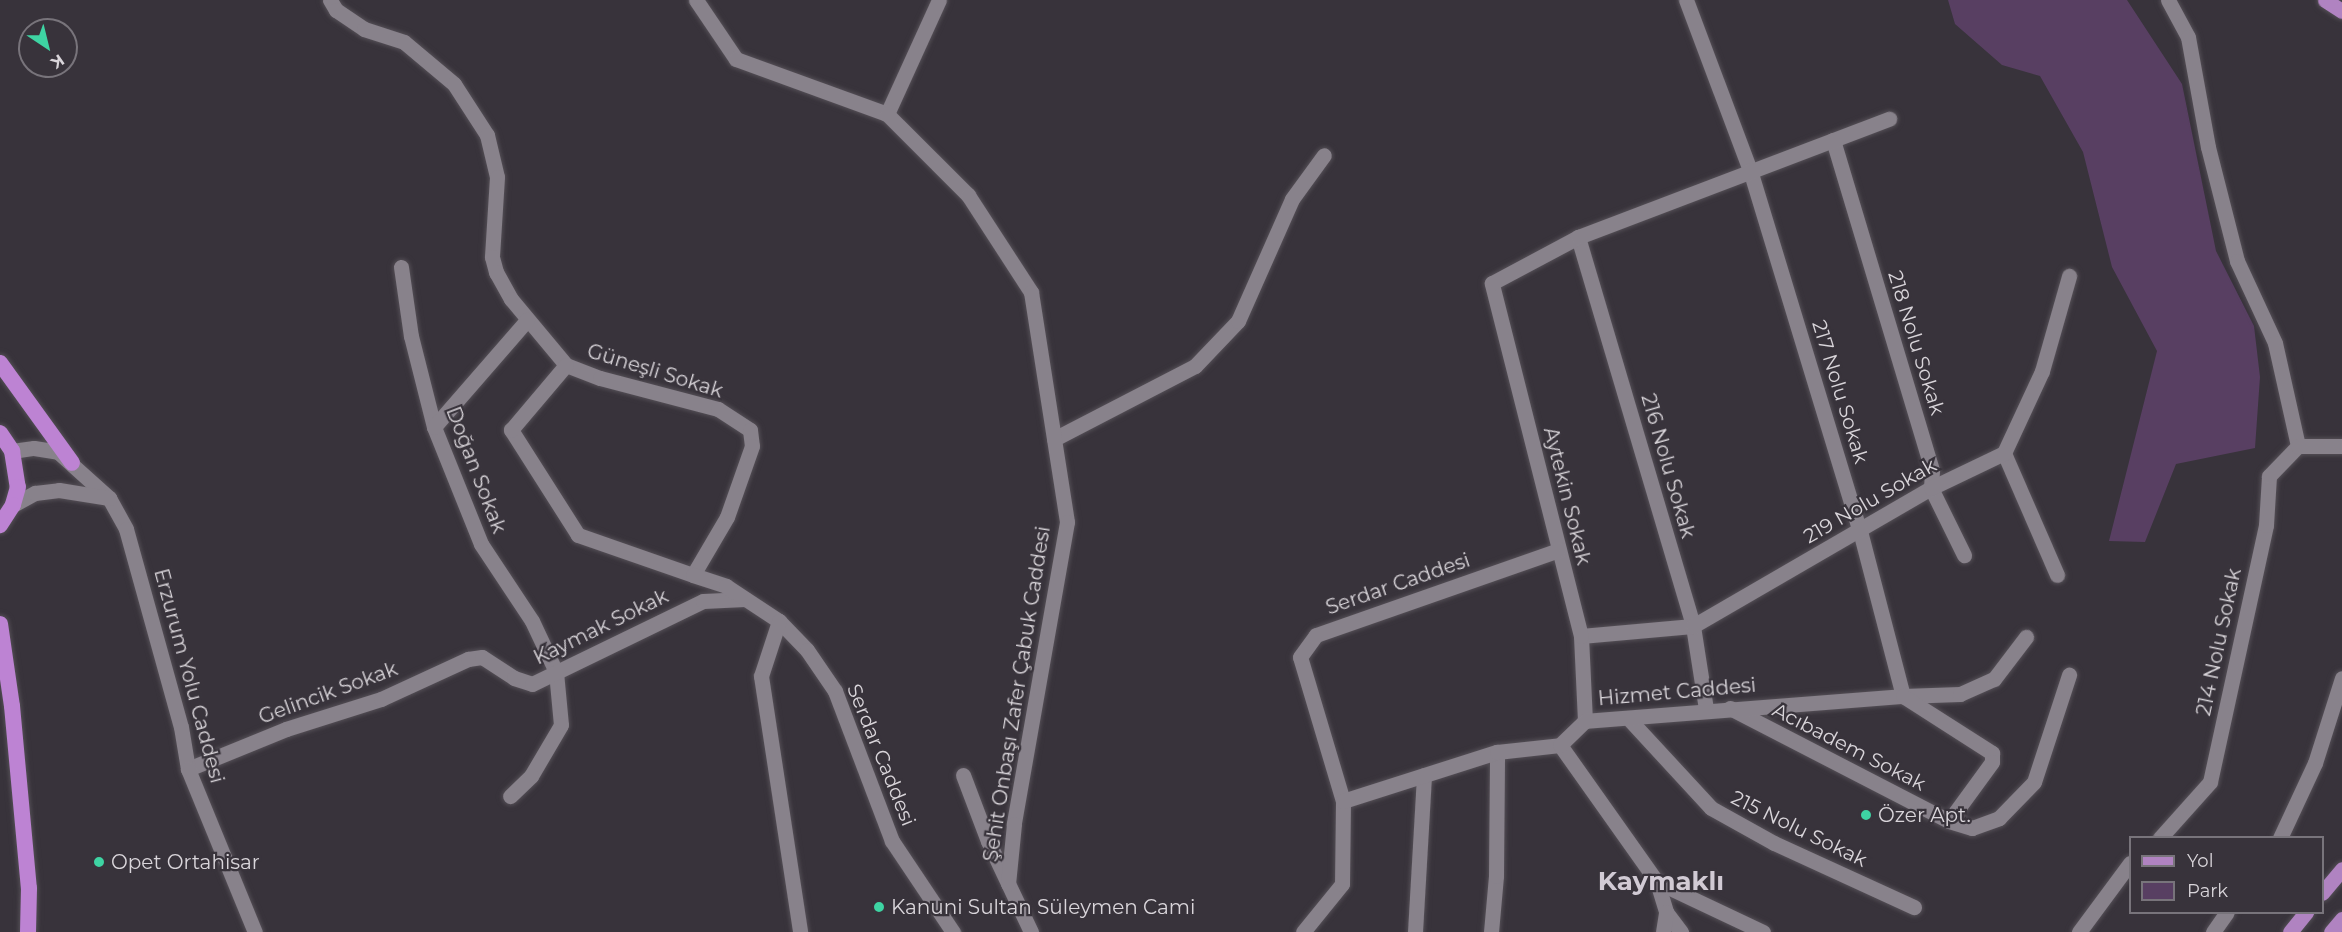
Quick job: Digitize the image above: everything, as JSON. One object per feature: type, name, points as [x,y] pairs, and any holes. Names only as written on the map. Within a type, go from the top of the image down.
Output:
[{"type":"highway","points":[[0,363],[72,464]]},
{"type":"highway","points":[[0,433],[12,451],[18,487],[13,505],[0,525]]},
{"type":"highway","points":[[0,624],[12,706],[29,888],[28,932]]},
{"type":"main road","points":[[2325,0],[2342,11]]},
{"type":"main road","points":[[2324,891],[2342,869]]},
{"type":"main road","points":[[2290,932],[2304,914]]},
{"type":"main road","points":[[2331,932],[2342,919]]},
{"type":"street","name":"Güneşli Sokak","points":[[330,0],[336,10],[364,29],[404,42],[454,84],[487,135],[496,177],[492,257],[496,272],[527,320],[566,365],[600,378],[718,408],[750,430],[752,446],[727,517],[693,575]]},
{"type":"street","name":"Şehit Onbaşı Zafer Çabuk Caddesi","points":[[696,0],[736,59],[887,114],[968,195],[1031,292],[1067,522],[1014,824],[1008,884]]},
{"type":"street","points":[[887,114],[939,0]]},
{"type":"street","name":"217 Nolu Sokak","points":[[1686,0],[1750,170],[1860,531],[1903,696]]},
{"type":"street","points":[[2168,0],[2188,37],[2208,147],[2237,261],[2275,343],[2298,446],[2342,446]]},
{"type":"street","points":[[1578,237],[1889,119]]},
{"type":"street","name":"218 Nolu Sokak","points":[[1833,140],[1932,470],[1931,488],[1964,555]]},
{"type":"street","points":[[1054,440],[1195,366],[1238,321],[1292,199],[1324,155]]},
{"type":"street","name":"Aytekin Sokak","points":[[1578,237],[1492,284],[1581,636],[1585,721]]},
{"type":"street","name":"216 Nolu Sokak","points":[[1578,237],[1693,626],[1706,710]]},
{"type":"street","name":"Doğan Sokak","points":[[401,267],[411,336],[434,427],[481,544],[532,621],[556,672],[561,724],[531,776],[510,796]]},
{"type":"street","points":[[2057,575],[2004,453],[2042,371],[2069,276]]},
{"type":"street","points":[[434,427],[527,320]]},
{"type":"street","name":"Serdar Caddesi","points":[[566,365],[511,430],[578,535],[726,586],[779,621],[807,650],[835,691],[892,841],[953,932]]},
{"type":"street","name":"214 Nolu Sokak","points":[[2161,836],[2178,823],[2210,782],[2265,525],[2270,476],[2298,446]]},
{"type":"street","name":"Erzurum Yolu Caddesi","points":[[12,451],[34,448],[58,452],[109,498],[126,530],[181,727],[188,769],[255,932]]},
{"type":"street","name":"219 Nolu Sokak","points":[[1581,636],[1693,626],[1931,488],[2004,453]]},
{"type":"street","points":[[13,505],[35,493],[59,490],[109,498]]},
{"type":"street","name":"Serdar Caddesi","points":[[1303,932],[1342,884],[1343,801],[1300,657],[1316,635],[1559,550]]},
{"type":"street","name":"Kaymak Sokak","points":[[482,657],[514,678],[532,684],[703,601],[745,599]]},
{"type":"street","points":[[779,621],[761,676],[800,932]]},
{"type":"street","name":"Hizmet Caddesi","points":[[1560,745],[1585,721],[1730,708],[1960,694],[1994,679],[2026,637]]},
{"type":"street","name":"Gelincik Sokak","points":[[188,769],[286,729],[381,699],[468,659],[482,657]]},
{"type":"street","name":"Acıbadem Sokak","points":[[1730,708],[1949,821],[1972,828],[1999,818],[2034,782],[2069,675]]},
{"type":"street","points":[[2280,836],[2315,763],[2342,678]]},
{"type":"street","points":[[1903,696],[1992,753],[1992,762],[1949,821]]},
{"type":"street","name":"215 Nolu Sokak","points":[[1628,718],[1711,808],[1774,843],[1914,907]]},
{"type":"street","points":[[1343,801],[1497,752],[1560,745],[1657,882],[1666,912],[1681,932]]},
{"type":"street","points":[[1491,932],[1496,876],[1497,752]]},
{"type":"street","points":[[963,775],[1008,884],[1031,932]]},
{"type":"street","points":[[1415,932],[1424,775]]},
{"type":"street","points":[[2079,932],[2129,864]]},
{"type":"street","points":[[1657,882],[1762,932]]},
{"type":"street","points":[[1663,932],[1666,912]]},
{"type":"street","points":[[2213,932],[2226,914]]},
{"type":"green space","points":[[1948,0],[2127,0],[2182,84],[2216,251],[2254,326],[2260,377],[2255,448],[2176,464],[2145,542],[2109,541],[2157,351],[2112,267],[2083,152],[2040,76],[2002,65],[1955,24]]},
{"type":"place","name":"Özer Apt.","points":[[1866,815]]},
{"type":"place","name":"Opet Ortahisar","points":[[99,862]]},
{"type":"place","name":"Kanuni Sultan Süleymen Cami","points":[[879,907]]},
{"type":"district","name":"Kaymaklı","points":[[1661,882]]}]
